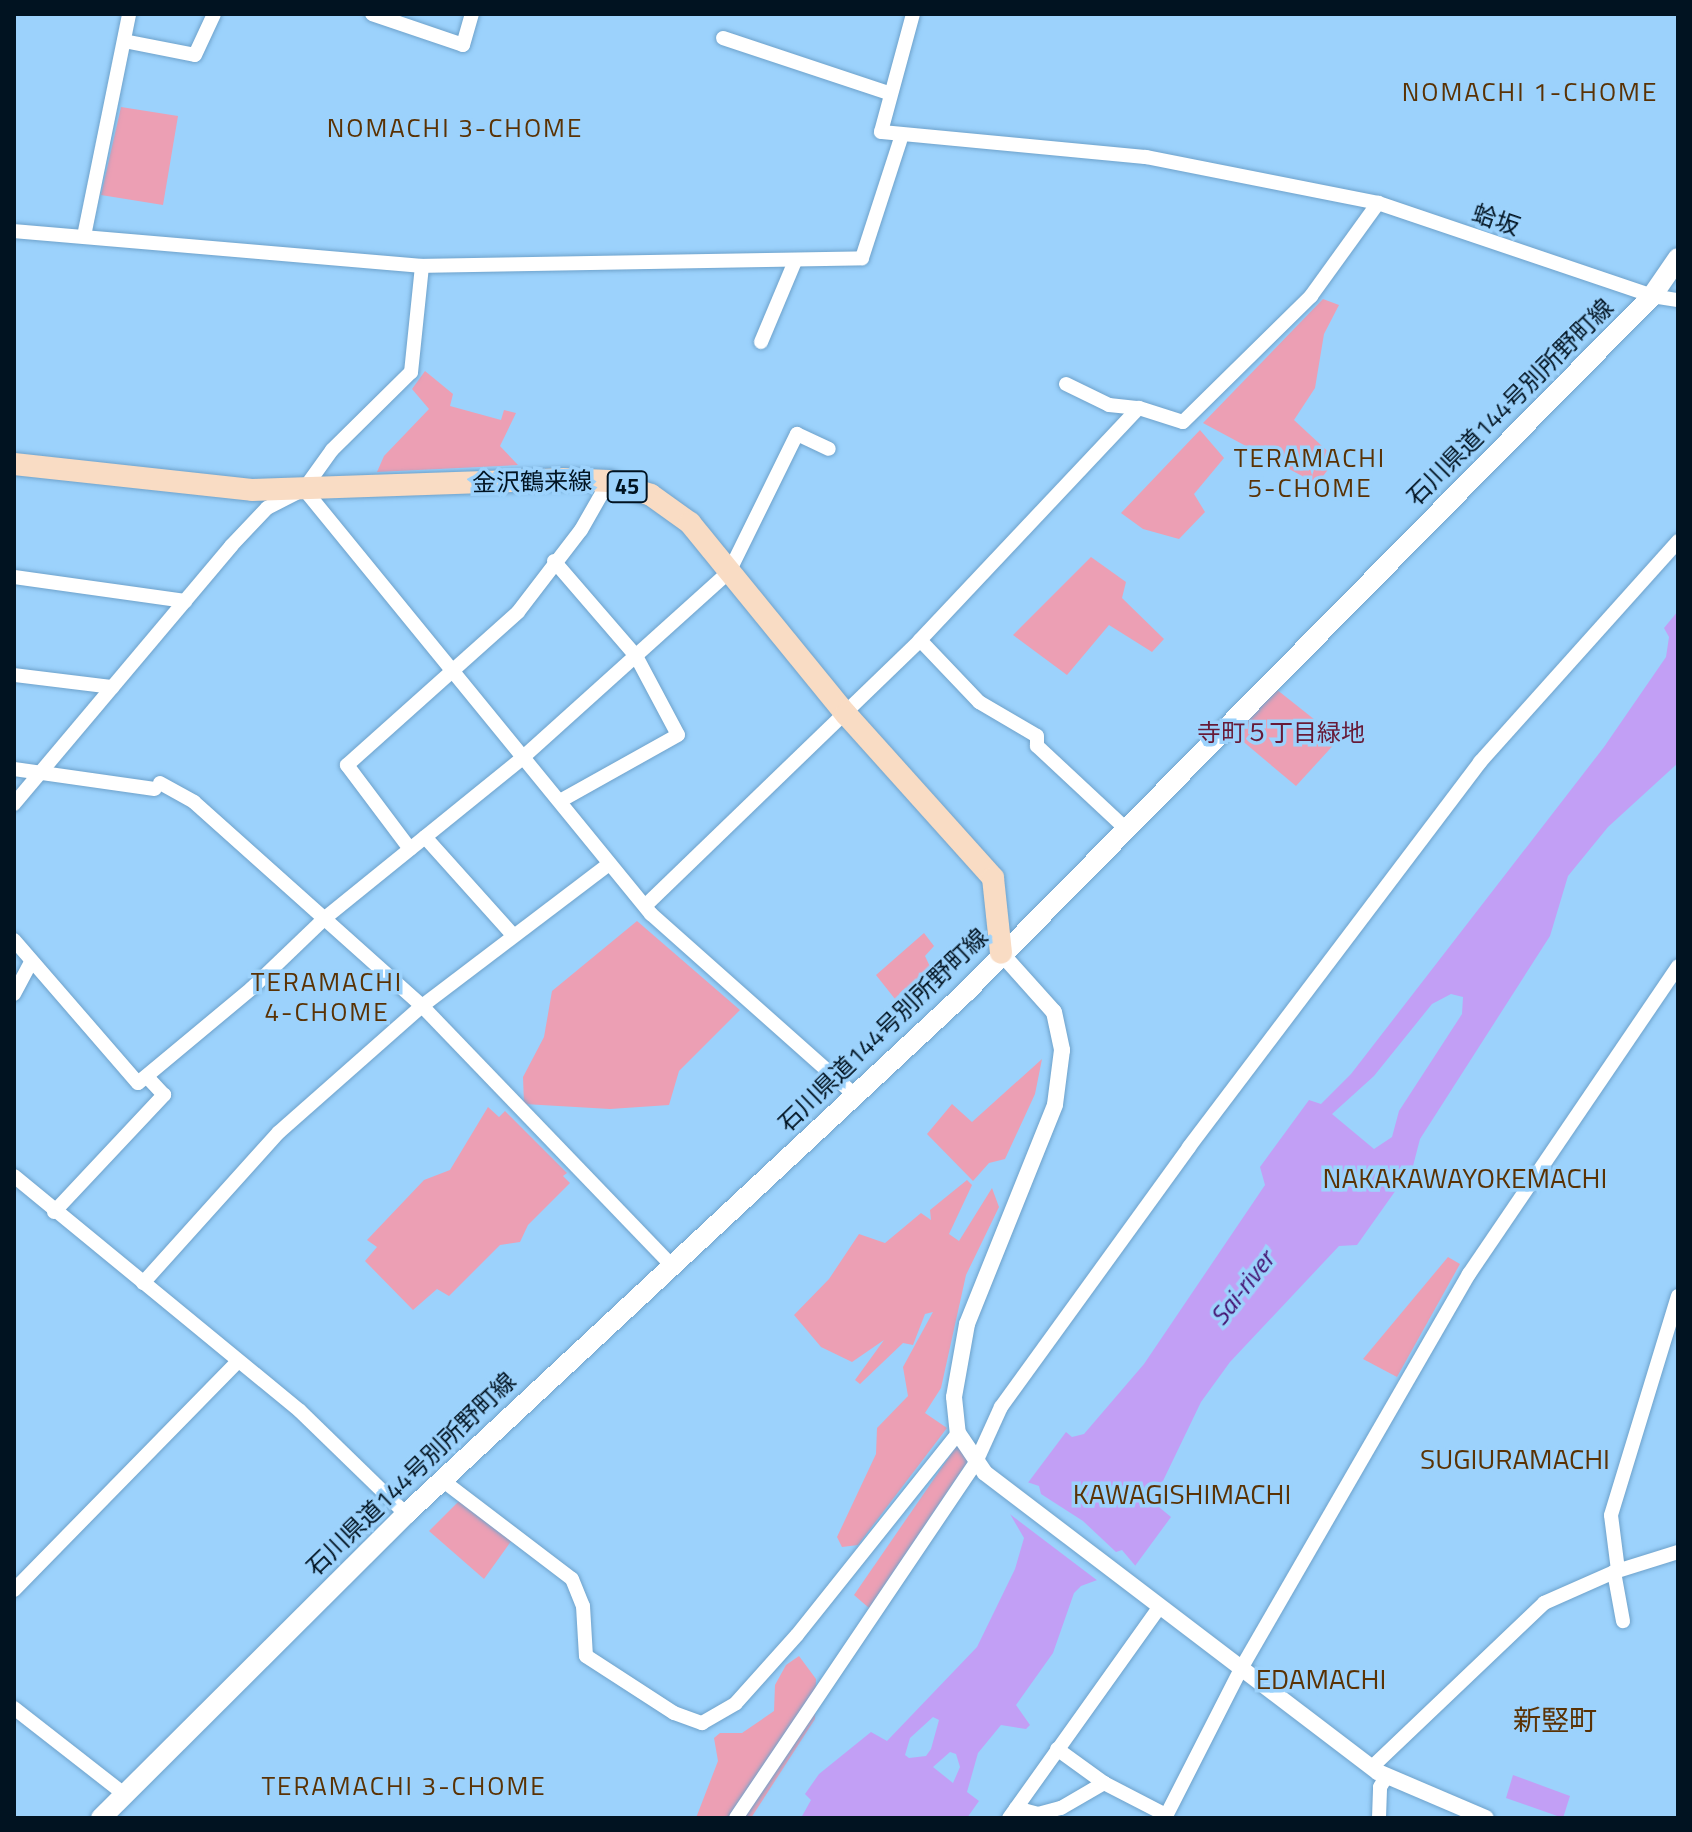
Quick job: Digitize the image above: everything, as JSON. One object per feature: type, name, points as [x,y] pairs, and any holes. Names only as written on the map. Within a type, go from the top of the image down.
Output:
[{"type":"main road","name":"石川県道144号別所野町線","points":[[101,1818],[406,1514],[670,1264],[855,1095],[1001,953],[1652,296],[1678,258]]},
{"type":"main road","name":"金沢鶴来線","points":[[14,464],[252,490],[304,489],[388,494],[609,481],[651,495],[690,523],[846,714],[993,878],[1001,953]]},
{"type":"street","points":[[84,236],[129,14]]},
{"type":"street","points":[[124,41],[195,55],[214,14]]},
{"type":"street","points":[[372,14],[463,45],[472,14]]},
{"type":"street","points":[[14,231],[422,266],[862,258],[902,135],[881,132],[888,93],[913,14]]},
{"type":"street","points":[[723,38],[888,93]]},
{"type":"street","name":"蛤坂","points":[[902,135],[927,133],[1146,157],[1378,203],[1652,296],[1678,300]]},
{"type":"street","points":[[1066,384],[1109,405],[1139,408],[1183,422],[1311,296],[1378,203]]},
{"type":"street","points":[[761,342],[795,261]]},
{"type":"street","points":[[14,804],[267,508],[304,489],[332,450],[411,372],[422,266]]},
{"type":"street","points":[[646,905],[920,640],[1139,408]]},
{"type":"street","points":[[14,940],[26,950],[30,964],[138,1083],[325,918],[521,759],[729,572],[797,434],[829,449]]},
{"type":"street","points":[[410,849],[347,765],[452,676],[518,612],[554,561],[581,530],[609,481]]},
{"type":"street","points":[[304,489],[452,676],[560,801],[608,865],[646,905],[855,1095]]},
{"type":"street","points":[[736,1818],[980,1468],[1019,1382],[1480,762],[1678,541]]},
{"type":"street","points":[[554,561],[636,656],[678,735],[560,801]]},
{"type":"street","points":[[14,577],[185,601]]},
{"type":"street","points":[[920,640],[979,702],[1037,736],[1037,746],[1124,827]]},
{"type":"street","points":[[14,675],[112,687]]},
{"type":"street","points":[[14,769],[157,786],[194,802],[422,1006],[670,1264]]},
{"type":"street","points":[[425,837],[513,935]]},
{"type":"street","points":[[143,1283],[279,1132],[422,1006],[608,865]]},
{"type":"street","points":[[1001,953],[1054,1012],[1062,1050],[1055,1105],[967,1324],[954,1397],[958,1433],[980,1468],[1380,1771],[1486,1818]]},
{"type":"street","points":[[14,994],[30,964]]},
{"type":"street","points":[[1057,1749],[1104,1783],[1165,1817],[1242,1667],[1469,1274],[1678,966]]},
{"type":"street","points":[[54,1212],[164,1095],[147,1077]]},
{"type":"street","points":[[14,1176],[54,1212],[300,1411],[406,1514]]},
{"type":"street","points":[[1623,1621],[1611,1515],[1678,1296]]},
{"type":"street","points":[[14,1590],[237,1362]]},
{"type":"street","points":[[442,1480],[572,1579],[583,1606],[586,1656],[674,1713],[702,1723],[736,1703],[958,1433]]},
{"type":"street","points":[[1379,1818],[1380,1771],[1544,1603],[1616,1571],[1678,1552]]},
{"type":"street","points":[[1012,1813],[1157,1604]]},
{"type":"street","points":[[14,1708],[124,1794]]},
{"type":"street","points":[[1012,1813],[1038,1814],[1061,1808],[1104,1783]]},
{"type":"green space","points":[[121,107],[178,116],[163,205],[101,195]]},
{"type":"green space","points":[[1323,299],[1339,305],[1324,334],[1315,388],[1294,420],[1336,459],[1317,484],[1203,423]]},
{"type":"green space","points":[[425,371],[453,394],[450,406],[501,420],[504,410],[516,413],[500,446],[518,465],[377,472],[384,456],[429,409],[412,389]]},
{"type":"green space","points":[[1200,430],[1224,458],[1194,494],[1205,512],[1179,539],[1143,529],[1121,513]]},
{"type":"green space","points":[[1091,557],[1126,582],[1122,598],[1164,639],[1152,652],[1109,625],[1067,675],[1013,635]]},
{"type":"green space","name":"寺町５丁目緑地","points":[[1276,689],[1339,739],[1296,786],[1233,733]]},
{"type":"green space","points":[[637,921],[740,1010],[679,1071],[669,1105],[610,1109],[524,1104],[523,1077],[544,1037],[552,991]]},
{"type":"green space","points":[[924,933],[934,946],[925,956],[933,973],[910,996],[903,990],[895,999],[876,975]]},
{"type":"green space","points":[[1042,1059],[1035,1094],[1005,1159],[989,1163],[973,1181],[927,1134],[952,1104],[972,1122]]},
{"type":"green space","points":[[488,1107],[499,1117],[505,1111],[567,1173],[563,1176],[570,1183],[528,1225],[520,1242],[500,1245],[449,1296],[437,1289],[413,1310],[365,1261],[377,1247],[367,1240],[424,1180],[450,1170]]},
{"type":"green space","points":[[967,1180],[972,1185],[949,1234],[959,1241],[992,1188],[999,1207],[966,1275],[941,1388],[925,1413],[947,1428],[858,1545],[842,1547],[837,1537],[876,1454],[877,1428],[908,1396],[903,1367],[933,1312],[925,1314],[913,1345],[903,1343],[860,1384],[855,1380],[884,1340],[852,1362],[821,1347],[794,1315],[829,1279],[859,1234],[885,1243],[921,1213],[931,1220],[930,1210]]},
{"type":"green space","points":[[1448,1257],[1460,1264],[1397,1377],[1363,1359]]},
{"type":"green space","points":[[958,1444],[968,1461],[869,1608],[854,1595]]},
{"type":"green space","points":[[459,1501],[512,1540],[484,1579],[429,1531]]},
{"type":"green space","points":[[799,1656],[816,1679],[815,1719],[751,1818],[696,1818],[718,1761],[714,1738],[720,1733],[742,1733],[774,1711],[775,1685],[786,1665]]},
{"type":"water","name":"Sai-river","points":[[1678,611],[1678,763],[1608,827],[1568,876],[1550,936],[1420,1139],[1413,1166],[1357,1245],[1339,1246],[1230,1362],[1201,1402],[1161,1485],[1148,1498],[1171,1517],[1135,1566],[1081,1586],[1074,1593],[1053,1653],[1016,1705],[1030,1725],[1026,1729],[1001,1725],[978,1753],[967,1792],[979,1801],[967,1818],[801,1818],[811,1800],[805,1794],[819,1774],[871,1732],[887,1741],[977,1647],[1015,1569],[1024,1538],[1010,1514],[1027,1484],[1066,1432],[1072,1437],[1084,1434],[1144,1364],[1265,1185],[1260,1167],[1309,1100],[1321,1104],[1351,1074],[1604,747],[1666,657],[1669,637],[1664,628]],"holes":[[[1451,994],[1463,997],[1462,1014],[1399,1111],[1392,1137],[1374,1149],[1332,1114],[1374,1076],[1432,1004]],[[933,1717],[939,1720],[926,1756],[909,1758],[905,1755],[910,1738]],[[950,1752],[956,1754],[960,1767],[953,1783],[933,1767]]]},
{"type":"water","points":[[1513,1775],[1570,1796],[1563,1818],[1506,1798]]},
{"type":"pier","points":[[1024,1481],[1039,1486],[1041,1494],[1083,1521],[1116,1552],[1122,1550],[1138,1569],[1102,1584],[1007,1512]]},
{"type":"district","name":"NOMACHI 1-CHOME","points":[[1530,92]]},
{"type":"district","name":"NOMACHI 3-CHOME","points":[[455,128]]},
{"type":"district","name":"TERAMACHI 5-CHOME","points":[[1310,473]]},
{"type":"district","name":"TERAMACHI 4-CHOME","points":[[327,997]]},
{"type":"district","name":"NAKAKAWAYOKEMACHI","points":[[1465,1178]]},
{"type":"district","name":"SUGIURAMACHI","points":[[1515,1459]]},
{"type":"district","name":"KAWAGISHIMACHI","points":[[1182,1494]]},
{"type":"district","name":"EDAMACHI","points":[[1321,1679]]},
{"type":"district","name":"新竪町","points":[[1555,1720]]},
{"type":"district","name":"TERAMACHI 3-CHOME","points":[[404,1786]]}]
